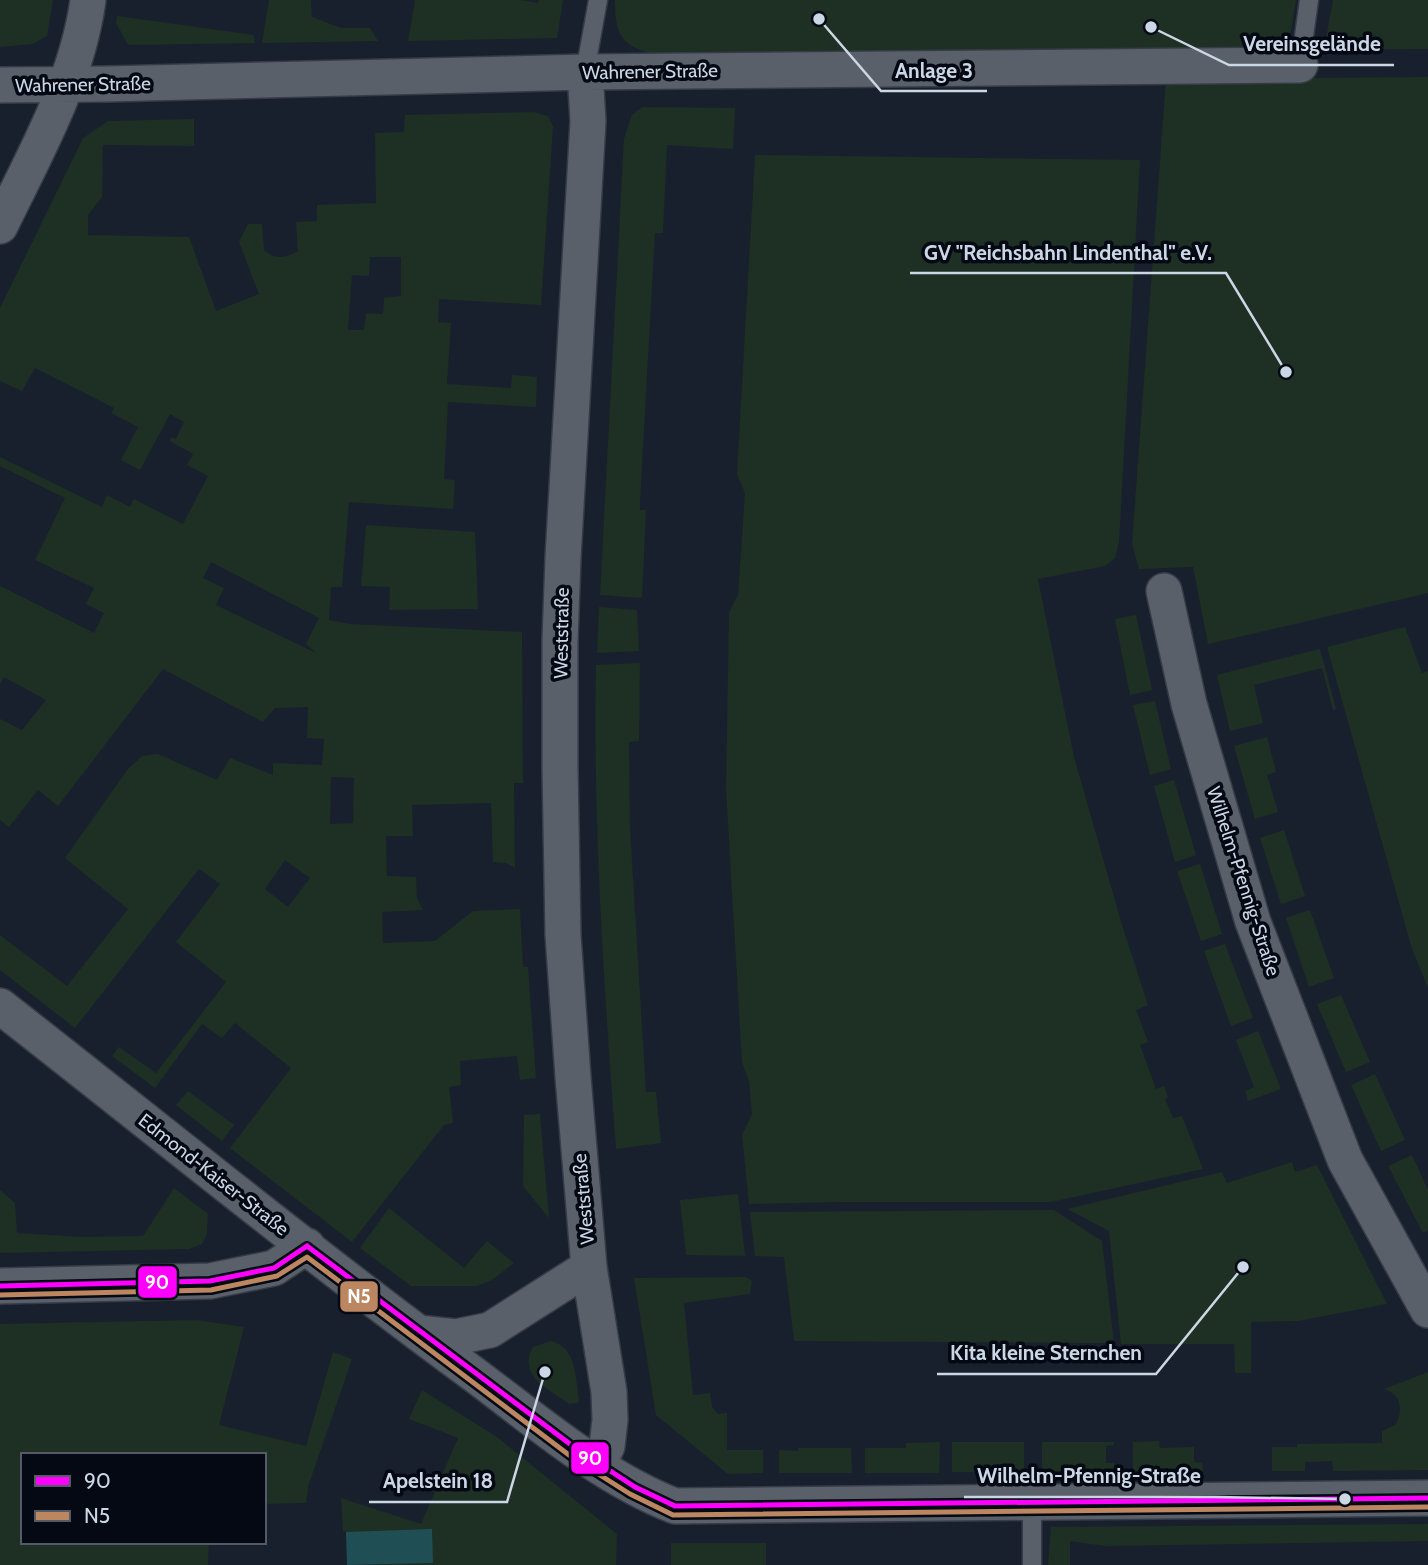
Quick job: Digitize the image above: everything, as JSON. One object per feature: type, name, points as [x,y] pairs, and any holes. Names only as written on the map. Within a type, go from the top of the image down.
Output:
[{"type":"street","points":[[0,226],[66,85],[85,21],[88,0]]},
{"type":"street","name":"Wahrener Straße","points":[[0,85],[584,72],[1300,65]]},
{"type":"street","name":"Weststraße","points":[[584,72],[589,121],[563,558],[560,768],[564,935],[589,1267],[609,1392],[607,1446],[598,1465]]},
{"type":"street","name":"Wilhelm-Pfennig-Straße","points":[[1164,592],[1189,704],[1253,922],[1346,1160],[1428,1310]]},
{"type":"street","name":"Edmond-Kaiser-Straße","points":[[0,1006],[418,1333],[598,1465],[644,1494],[676,1506],[1428,1498]]},
{"type":"street","points":[[0,1286],[209,1281],[274,1268],[307,1246]]},
{"type":"street","name":"Weststraße","points":[[418,1333],[456,1336],[490,1330],[589,1267]]},
{"type":"lane","name":"Weststraße","points":[[584,72],[598,0]]},
{"type":"lane","points":[[1300,65],[1309,0]]},
{"type":"lane","points":[[1032,1503],[1032,1565]]},
{"type":"shaded area","points":[[0,0],[53,0],[47,36],[33,44],[0,47]]},
{"type":"shaded area","points":[[269,0],[311,0],[312,17],[341,28],[370,28],[378,41],[262,43]]},
{"type":"shaded area","points":[[413,0],[519,0],[538,3],[539,0],[563,0],[557,38],[408,41],[415,1]]},
{"type":"shaded area","points":[[615,0],[1296,0],[1287,54],[671,58],[645,52],[628,43],[618,27]]},
{"type":"shaded area","points":[[1333,0],[1428,0],[1428,49],[1324,50]]},
{"type":"shaded area","points":[[117,16],[254,35],[255,43],[128,45],[116,23]]},
{"type":"shaded area","points":[[1428,77],[1428,593],[1208,644],[1193,567],[1139,569],[1132,544],[1166,79]]},
{"type":"shaded area","points":[[642,107],[735,108],[733,149],[667,145],[663,233],[655,233],[640,502],[640,510],[646,510],[642,598],[600,595],[624,139],[632,115]]},
{"type":"shaded area","points":[[534,112],[548,116],[553,127],[541,305],[439,299],[438,322],[451,323],[447,384],[511,388],[512,375],[537,377],[536,407],[448,402],[444,479],[455,480],[453,509],[349,502],[342,587],[331,587],[329,620],[350,624],[522,632],[523,783],[514,783],[515,868],[506,863],[493,862],[491,803],[412,805],[413,836],[386,836],[387,876],[416,877],[417,898],[423,910],[382,912],[383,943],[435,941],[473,911],[520,909],[523,967],[528,967],[536,1078],[520,1080],[517,1056],[460,1061],[461,1085],[449,1087],[453,1123],[444,1125],[352,1242],[230,1148],[291,1068],[235,1023],[222,1038],[202,1024],[155,1088],[112,1056],[119,1047],[156,1073],[226,982],[176,942],[220,884],[199,869],[75,1028],[0,970],[0,935],[67,986],[128,909],[65,858],[128,769],[142,756],[158,754],[217,780],[230,758],[273,775],[273,763],[322,765],[324,739],[307,738],[308,707],[275,708],[263,722],[163,669],[58,806],[38,790],[9,827],[0,820],[0,719],[22,730],[46,700],[4,677],[0,684],[0,586],[94,633],[104,613],[86,604],[94,588],[35,560],[65,498],[0,466],[0,457],[102,507],[107,495],[130,507],[134,499],[183,524],[208,476],[187,465],[193,454],[170,441],[171,437],[176,439],[184,422],[170,414],[140,470],[121,460],[138,427],[111,413],[114,408],[35,368],[22,391],[0,381],[0,308],[83,138],[108,121],[194,119],[194,146],[103,145],[102,197],[88,215],[88,235],[189,237],[216,311],[259,294],[239,242],[248,224],[262,224],[264,250],[276,257],[285,256],[298,251],[296,222],[317,221],[317,205],[376,203],[375,133],[404,132],[405,115]],"holes":[[[370,257],[401,257],[401,296],[384,298],[383,314],[366,313],[364,330],[348,330],[352,275],[369,276]],[[211,562],[319,618],[306,644],[316,653],[216,605],[224,588],[203,578]],[[331,777],[354,778],[353,823],[330,824]],[[285,860],[310,878],[288,907],[265,889]]]},
{"type":"shaded area","points":[[755,155],[1140,160],[1119,542],[1115,558],[1105,566],[1038,579],[1074,757],[1148,1005],[1136,1010],[1148,1042],[1140,1045],[1156,1089],[1164,1086],[1168,1097],[1165,1099],[1173,1118],[1182,1116],[1203,1169],[1051,1202],[749,1204],[742,1135],[752,1114],[749,1082],[742,1062],[726,790],[729,613],[738,595],[745,493],[737,474]]},
{"type":"shaded area","points":[[366,525],[475,532],[478,609],[389,610],[390,587],[361,586]]},
{"type":"shaded area","points":[[599,607],[637,610],[639,651],[597,653]]},
{"type":"shaded area","points":[[1136,615],[1152,690],[1130,695],[1115,619]]},
{"type":"shaded area","points":[[1405,627],[1422,673],[1428,671],[1428,988],[1412,949],[1327,647]]},
{"type":"shaded area","points":[[1320,649],[1336,709],[1333,710],[1322,668],[1254,685],[1263,723],[1230,731],[1217,675]]},
{"type":"shaded area","points":[[640,663],[639,741],[629,742],[630,829],[646,1092],[656,1092],[661,1143],[616,1149],[598,847],[596,665]]},
{"type":"shaded area","points":[[1155,701],[1171,769],[1150,775],[1133,705]]},
{"type":"shaded area","points":[[1267,737],[1276,772],[1267,775],[1278,812],[1255,819],[1234,746]]},
{"type":"shaded area","points":[[1174,780],[1196,855],[1175,862],[1154,786]]},
{"type":"shaded area","points":[[1284,830],[1305,896],[1281,904],[1260,838]]},
{"type":"shaded area","points":[[1200,864],[1222,934],[1201,941],[1177,871]]},
{"type":"shaded area","points":[[1310,910],[1334,978],[1309,987],[1286,918]]},
{"type":"shaded area","points":[[1225,944],[1253,1018],[1231,1026],[1204,951]]},
{"type":"shaded area","points":[[1341,995],[1370,1062],[1346,1072],[1317,1004]]},
{"type":"shaded area","points":[[1258,1031],[1281,1089],[1248,1101],[1245,1091],[1254,1087],[1236,1040]]},
{"type":"shaded area","points":[[1375,1074],[1405,1140],[1381,1151],[1351,1085]]},
{"type":"shaded area","points":[[188,1091],[234,1125],[222,1141],[176,1105]]},
{"type":"shaded area","points":[[540,1114],[549,1218],[523,1186],[524,1115]]},
{"type":"shaded area","points":[[1412,1155],[1428,1190],[1428,1230],[1423,1233],[1388,1166]]},
{"type":"shaded area","points":[[1292,1162],[1295,1172],[1317,1165],[1387,1304],[1298,1321],[1251,1322],[1251,1373],[1235,1373],[1234,1344],[1121,1344],[1109,1231],[1067,1209],[1222,1172],[1227,1183]]},
{"type":"shaded area","points":[[174,1188],[208,1214],[207,1234],[202,1244],[189,1249],[0,1253],[0,1190],[15,1203],[17,1233],[82,1237],[143,1236]]},
{"type":"shaded area","points":[[738,1194],[745,1256],[686,1255],[680,1200]]},
{"type":"shaded area","points":[[389,1208],[464,1268],[487,1241],[514,1263],[492,1280],[477,1286],[411,1286],[360,1248]]},
{"type":"shaded area","points":[[1054,1210],[1102,1241],[1114,1343],[794,1341],[784,1257],[755,1256],[750,1212]]},
{"type":"shaded area","points":[[746,1277],[752,1281],[750,1294],[684,1303],[693,1395],[710,1393],[712,1407],[718,1414],[727,1413],[727,1450],[763,1450],[763,1473],[728,1474],[656,1415],[634,1278]]},
{"type":"shaded area","points":[[196,1320],[244,1327],[219,1425],[306,1446],[333,1352],[352,1359],[308,1487],[306,1503],[266,1504],[266,1453],[21,1453],[21,1544],[209,1544],[208,1565],[0,1565],[0,1324]]},
{"type":"shaded area","points":[[551,1341],[560,1345],[570,1356],[575,1372],[578,1403],[569,1404],[532,1374],[529,1357],[533,1347]]},
{"type":"shaded area","points":[[1428,1372],[1428,1470],[1333,1471],[1332,1461],[1305,1462],[1305,1471],[1272,1471],[1272,1447],[1382,1443],[1382,1431],[1395,1425],[1400,1409],[1394,1394],[1384,1389]]},
{"type":"shaded area","points":[[422,1390],[497,1437],[617,1534],[616,1565],[355,1565],[432,1563],[343,1531],[341,1498],[421,1524],[458,1438],[409,1419]]},
{"type":"shaded area","points":[[1159,1441],[1160,1448],[1194,1447],[1194,1462],[1202,1463],[1203,1471],[1133,1472],[1133,1442]]},
{"type":"shaded area","points":[[940,1442],[939,1473],[865,1473],[865,1448],[906,1448],[906,1443]]},
{"type":"shaded area","points":[[952,1442],[1024,1442],[1024,1472],[952,1472]]},
{"type":"shaded area","points":[[1042,1442],[1114,1442],[1114,1445],[1106,1446],[1106,1463],[1114,1463],[1114,1472],[1042,1472]]},
{"type":"shaded area","points":[[798,1448],[851,1448],[852,1473],[779,1473],[779,1450],[798,1451]]},
{"type":"shaded area","points":[[1428,1524],[1428,1541],[1105,1546],[1070,1541],[1070,1565],[1048,1565],[1051,1527]]},
{"type":"shaded area","points":[[432,1529],[433,1563],[347,1565],[346,1532]]},
{"type":"shaded area","points":[[671,1543],[766,1543],[766,1565],[671,1565]]},
{"type":"transit line","name":"90","points":[[307,1246],[578,1450],[635,1487],[675,1506],[1428,1498]]},
{"type":"transit line","name":"90","points":[[0,1286],[210,1281],[274,1268],[307,1246]]},
{"type":"transit line","name":"N5","points":[[0,1295],[211,1290],[277,1276],[307,1257],[573,1458],[630,1494],[673,1515],[1428,1507]]},
{"type":"place","name":"Anlage 3","points":[[819,19]]},
{"type":"place","name":"Vereinsgelände","points":[[1151,27]]},
{"type":"place","name":"GV \"Reichsbahn Lindenthal\" e.V.","points":[[1286,372]]},
{"type":"place","name":"Kita kleine Sternchen","points":[[1243,1267]]},
{"type":"place","name":"Apelstein 18","points":[[545,1372]]},
{"type":"place","name":"Wilhelm-Pfennig-Straße","points":[[1345,1499]]}]
